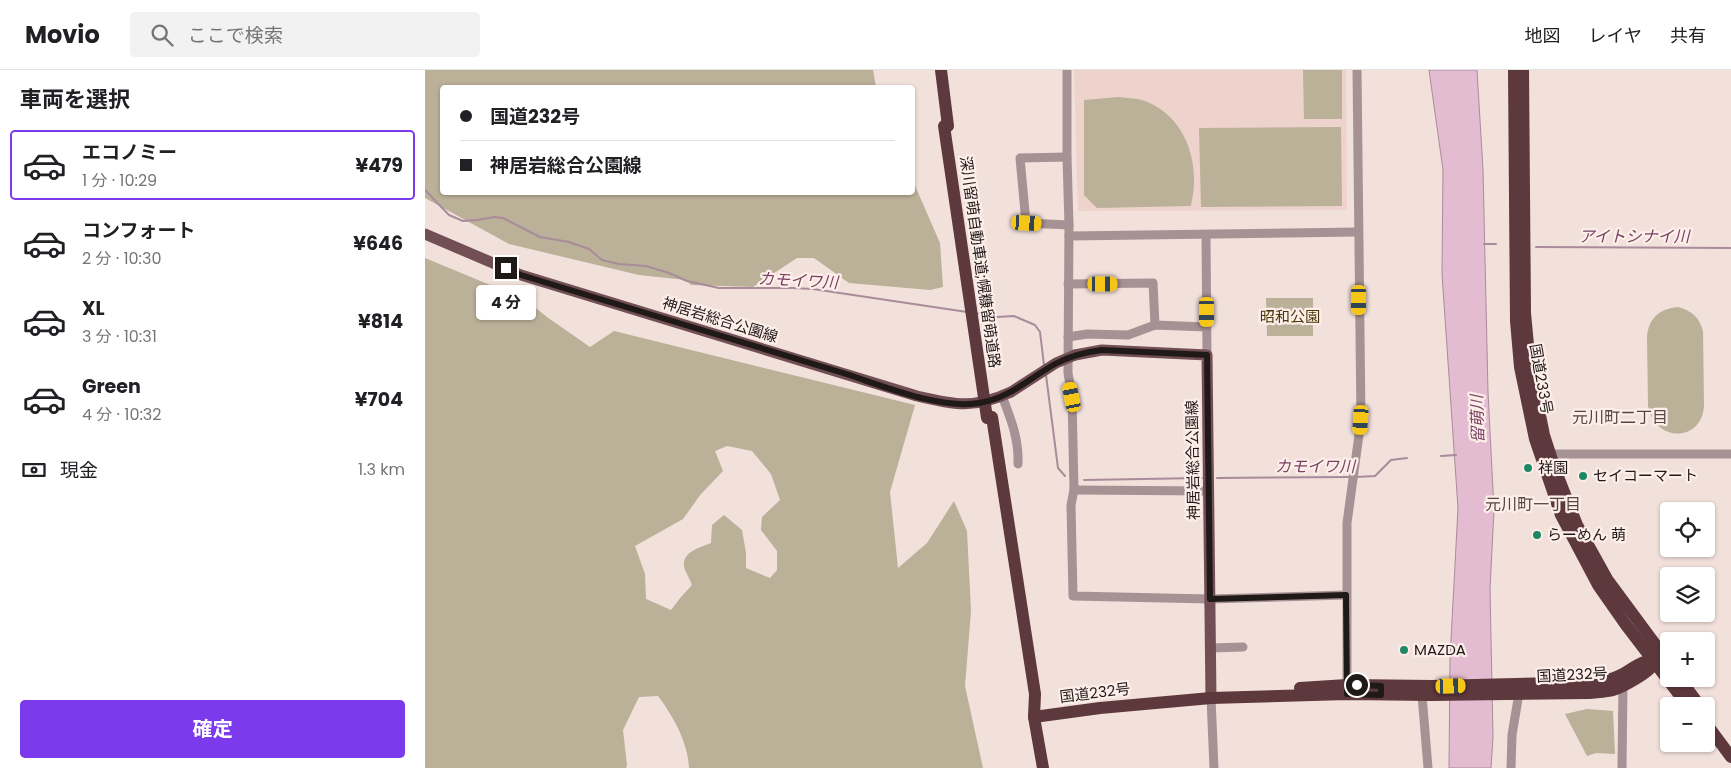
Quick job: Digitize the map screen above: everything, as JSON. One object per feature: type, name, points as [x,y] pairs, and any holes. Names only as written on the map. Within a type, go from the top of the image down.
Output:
[{"type":"highway","name":"深川留萌自動車道;幌糠留萌道路","points":[[935,70],[946,126],[1035,717]]},
{"type":"highway","name":"深川留萌自動車道;幌糠留萌道路","points":[[941,70],[946,126]]},
{"type":"highway","name":"国道233号","points":[[1514,70],[1516,321],[1520,367],[1535,439],[1545,454]]},
{"type":"highway","name":"国道233号","points":[[1523,70],[1525,313],[1530,366],[1545,454],[1561,516],[1598,585],[1660,660]]},
{"type":"highway","points":[[1645,654],[1660,660],[1653,672],[1642,668],[1645,654]]},
{"type":"highway","name":"国道232号","points":[[1035,717],[1076,711],[1211,698],[1226,693],[1347,690],[1429,692],[1511,690],[1589,693],[1614,690],[1623,680],[1642,668]]},
{"type":"highway","points":[[1035,717],[1043,768]]},
{"type":"highway","points":[[1715,736],[1731,756]]},
{"type":"main road","name":"神居岩総合公園線","points":[[425,234],[521,275],[917,396],[951,404],[979,403],[1006,394],[1056,364],[1075,355],[1102,350],[1207,355],[1211,698]]},
{"type":"street","points":[[1067,70],[1068,373],[1072,397],[1074,490],[1071,506],[1073,596],[1210,599],[1346,595]]},
{"type":"street","points":[[1347,690],[1347,523],[1361,420],[1357,70]]},
{"type":"street","points":[[1067,157],[1020,158],[1027,223],[1069,225]]},
{"type":"street","points":[[1069,236],[1359,232]]},
{"type":"street","points":[[1206,235],[1207,355]]},
{"type":"street","points":[[1068,284],[1153,283],[1155,325]]},
{"type":"street","points":[[1068,336],[1087,334],[1128,335],[1155,325],[1207,327]]},
{"type":"street","points":[[1006,394],[1019,449],[1018,464]]},
{"type":"street","points":[[1545,454],[1731,454]]},
{"type":"street","points":[[1074,490],[1209,490]]},
{"type":"street","points":[[1211,648],[1243,648]]},
{"type":"street","points":[[1622,768],[1623,680]]},
{"type":"street","points":[[1511,690],[1511,768]]},
{"type":"street","points":[[1428,768],[1429,692]]},
{"type":"street","points":[[1211,698],[1214,768]]},
{"type":"shaded area","points":[[1074,70],[1346,70],[1347,210],[1078,211]]},
{"type":"green space","points":[[425,70],[873,70],[876,85],[440,85],[440,195],[915,195],[915,186],[940,243],[943,287],[930,290],[849,283],[814,258],[797,258],[753,287],[691,285],[686,280],[639,275],[509,244],[425,198]]},
{"type":"green space","points":[[1303,70],[1342,70],[1342,119],[1304,119]]},
{"type":"green space","points":[[1118,97],[1142,100],[1155,106],[1175,122],[1182,132],[1194,170],[1191,206],[1097,208],[1084,195],[1084,100]]},
{"type":"green space","points":[[1341,127],[1342,206],[1201,207],[1199,128]]},
{"type":"green space","points":[[425,258],[526,300],[590,347],[614,331],[915,405],[890,492],[898,568],[927,543],[954,501],[967,531],[971,611],[965,686],[983,768],[689,768],[683,739],[658,696],[639,697],[623,730],[626,768],[425,768]],"holes":[[[727,446],[752,451],[771,474],[780,500],[762,517],[761,530],[777,551],[777,570],[770,578],[746,568],[746,553],[742,530],[724,515],[712,525],[711,543],[698,548],[686,557],[684,561],[685,571],[692,585],[671,610],[646,599],[645,574],[635,546],[683,519],[701,494],[723,471],[715,451]]]},
{"type":"green space","name":"昭和公園","points":[[1266,298],[1313,298],[1313,336],[1267,336]]},
{"type":"green space","points":[[1678,307],[1694,315],[1703,331],[1704,404],[1702,416],[1696,425],[1688,431],[1679,434],[1669,432],[1660,427],[1653,419],[1648,406],[1647,336],[1650,324],[1656,315],[1665,310]]},
{"type":"green space","points":[[1587,709],[1613,711],[1615,754],[1596,753],[1587,756],[1565,714]]},
{"type":"water","name":"留萌川","points":[[1429,70],[1477,70],[1483,170],[1488,392],[1494,510],[1490,589],[1493,737],[1491,768],[1449,768],[1450,659],[1458,508],[1442,274],[1443,170]]},
{"type":"waterway","name":"カモイワ川","points":[[425,190],[449,215],[463,221],[494,217],[503,218],[540,237],[569,242],[589,249],[602,260],[619,264],[646,266],[687,281],[719,288],[813,289],[967,312]]},
{"type":"waterway","name":"アイトシナイ川","points":[[1484,244],[1496,244]]},
{"type":"waterway","name":"アイトシナイ川","points":[[1536,247],[1731,248]]},
{"type":"waterway","name":"カモイワ川","points":[[977,313],[996,317],[1014,316],[1035,325],[1040,332],[1044,365]]},
{"type":"waterway","name":"カモイワ川","points":[[1046,375],[1058,468],[1065,476]]},
{"type":"waterway","name":"カモイワ川","points":[[1441,456],[1456,455]]},
{"type":"waterway","name":"カモイワ川","points":[[1356,477],[1375,476],[1391,460],[1407,458]]},
{"type":"waterway","name":"カモイワ川","points":[[1217,478],[1349,477]]},
{"type":"waterway","name":"カモイワ川","points":[[1084,480],[1202,478]]},
{"type":"place","name":"祥園","points":[[1528,468]]},
{"type":"place","name":"セイコーマート","points":[[1583,476]]},
{"type":"place","name":"らーめん 萌","points":[[1537,535]]},
{"type":"place","name":"MAZDA","points":[[1404,650]]},
{"type":"district","name":"元川町二丁目","points":[[1620,417]]},
{"type":"district","name":"元川町一丁目","points":[[1533,504]]},
{"type":"route","points":[[506,268],[521,275],[917,396],[951,404],[979,403],[1001,396],[1011,392],[1056,364],[1085,352],[1102,350],[1207,355],[1210,599],[1346,595],[1347,694],[1381,695],[1381,686],[1357,685]]}]
